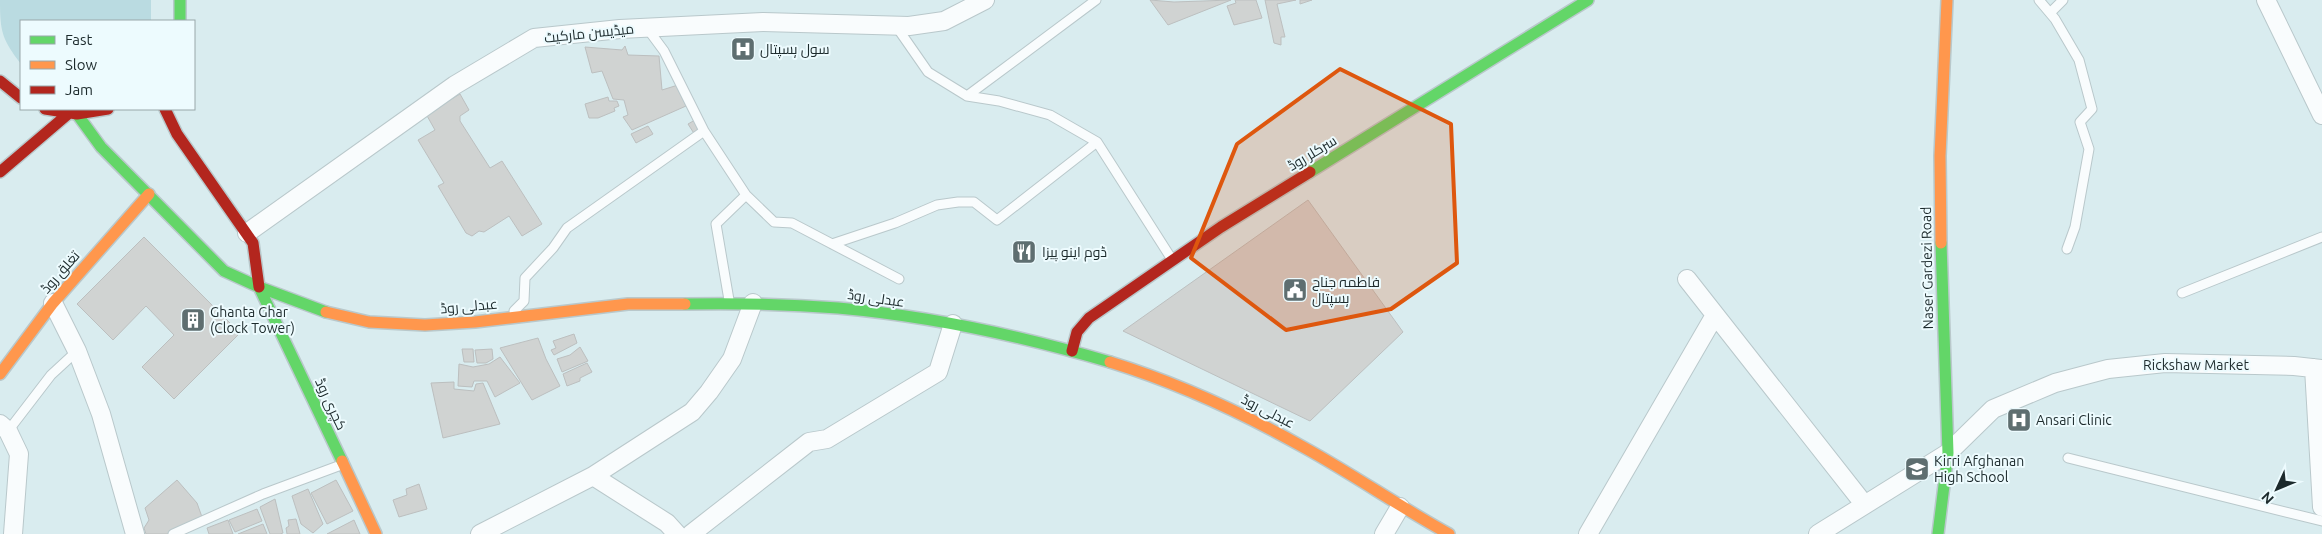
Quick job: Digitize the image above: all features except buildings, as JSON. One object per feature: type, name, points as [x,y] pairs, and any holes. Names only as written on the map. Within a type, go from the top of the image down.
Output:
[{"type":"main road","points":[[180,0],[180,20]]},
{"type":"main road","name":"سرکلر روڈ","points":[[1072,351],[1077,332],[1089,318],[1172,259],[1588,0]]},
{"type":"main road","name":"Naser Gardezi Road","points":[[1938,534],[1948,452],[1943,334],[1940,156],[1947,0]]},
{"type":"main road","points":[[0,81],[20,97]]},
{"type":"main road","points":[[51,110],[73,114],[101,110]]},
{"type":"main road","points":[[165,110],[177,134],[202,172],[247,233],[254,250],[259,287]]},
{"type":"main road","points":[[0,172],[73,114]]},
{"type":"main road","name":"عبدلی روڈ","points":[[73,114],[101,147],[224,271],[259,287],[323,311],[369,322],[425,325],[628,304],[753,303],[839,308],[953,324],[1072,351],[1151,375],[1230,409],[1306,448],[1400,508],[1449,534]]},
{"type":"main road","name":"تغلق روڈ","points":[[0,374],[53,303],[149,194]]},
{"type":"main road","name":"کچری روڈ","points":[[259,287],[376,534]]},
{"type":"street","name":"میڈیسن مارکیٹ","points":[[247,233],[455,85],[534,38],[646,27],[763,22],[909,26],[944,21],[985,0]]},
{"type":"street","points":[[2266,0],[2322,115]]},
{"type":"street","points":[[1687,279],[1864,504]]},
{"type":"street","points":[[53,303],[77,351],[101,414],[135,534]]},
{"type":"street","points":[[480,534],[593,476],[692,412],[709,392],[732,359],[753,303]]},
{"type":"street","points":[[1588,534],[1715,315]]},
{"type":"street","points":[[691,534],[809,442],[827,439],[938,372],[953,324]]},
{"type":"street","name":"Rickshaw Market","points":[[1818,534],[1948,452],[1994,409],[2055,383],[2108,369],[2165,363],[2294,366],[2318,369]]},
{"type":"street","points":[[2318,369],[2322,507]]},
{"type":"street","points":[[4,427],[19,454],[13,534]]},
{"type":"street","points":[[593,476],[667,523],[677,534]]},
{"type":"street","points":[[1384,534],[1400,508]]},
{"type":"lane","points":[[966,96],[1096,0]]},
{"type":"lane","points":[[2039,0],[2050,13],[2080,60],[2092,109],[2080,122],[2089,149],[2088,164],[2075,227],[2067,249]]},
{"type":"lane","points":[[2050,13],[2063,0]]},
{"type":"lane","points":[[896,26],[928,72],[966,96],[999,101],[1050,114],[1097,142],[1172,259]]},
{"type":"lane","points":[[646,27],[664,51],[704,131],[746,195],[774,222],[792,223],[899,279]]},
{"type":"lane","points":[[507,318],[524,301],[525,278],[553,248],[567,228],[704,131]]},
{"type":"lane","points":[[832,244],[895,223],[937,205],[974,202],[997,220],[1097,142]]},
{"type":"lane","points":[[730,303],[716,224],[746,195]]},
{"type":"lane","points":[[2182,292],[2322,237]]},
{"type":"lane","points":[[4,427],[51,375],[77,351]]},
{"type":"lane","points":[[2068,458],[2322,521]]},
{"type":"lane","points":[[173,534],[262,494],[343,464]]},
{"type":"highlighted area","points":[[1340,69],[1451,124],[1457,263],[1391,309],[1286,330],[1191,258],[1237,144]]},
{"type":"shaded area","points":[[0,0],[151,0],[151,20],[20,20],[20,63],[3,35]]},
{"type":"traffic: fast","points":[[180,0],[180,20]]},
{"type":"traffic: fast","points":[[1310,172],[1588,0]]},
{"type":"traffic: fast","points":[[77,114],[101,147],[224,271],[259,287],[326,312]]},
{"type":"traffic: fast","points":[[1938,534],[1948,453],[1941,243]]},
{"type":"traffic: fast","points":[[259,287],[342,461]]},
{"type":"traffic: fast","points":[[685,304],[838,308],[907,316],[975,328],[1110,362]]},
{"type":"traffic: slow","points":[[1941,243],[1940,156],[1947,0]]},
{"type":"traffic: slow","points":[[0,374],[53,303],[149,194]]},
{"type":"traffic: slow","points":[[326,312],[369,322],[425,325],[475,322],[628,304],[685,304]]},
{"type":"traffic: slow","points":[[1110,362],[1185,389],[1282,435],[1449,534]]},
{"type":"traffic: slow","points":[[342,461],[376,534]]},
{"type":"traffic: jam","points":[[0,81],[20,97]]},
{"type":"traffic: jam","points":[[51,110],[77,114],[102,110]]},
{"type":"traffic: jam","points":[[165,110],[177,134],[253,243],[259,287]]},
{"type":"traffic: jam","points":[[0,172],[68,114]]},
{"type":"traffic: jam","points":[[1072,351],[1077,332],[1089,318],[1221,227],[1310,172]]},
{"type":"place","name":"سول ہسپتال","points":[[743,49]]},
{"type":"place","name":"ڈوم اینو پیزا","points":[[1024,252]]},
{"type":"place","name":"فاطمہ جناح ہسپتال","points":[[1295,290]]},
{"type":"place","name":"Ghanta Ghar (Clock Tower)","points":[[193,320]]},
{"type":"place","name":"Ansari Clinic","points":[[2019,420]]},
{"type":"place","name":"Kirri Afghanan High School","points":[[1917,469]]}]
